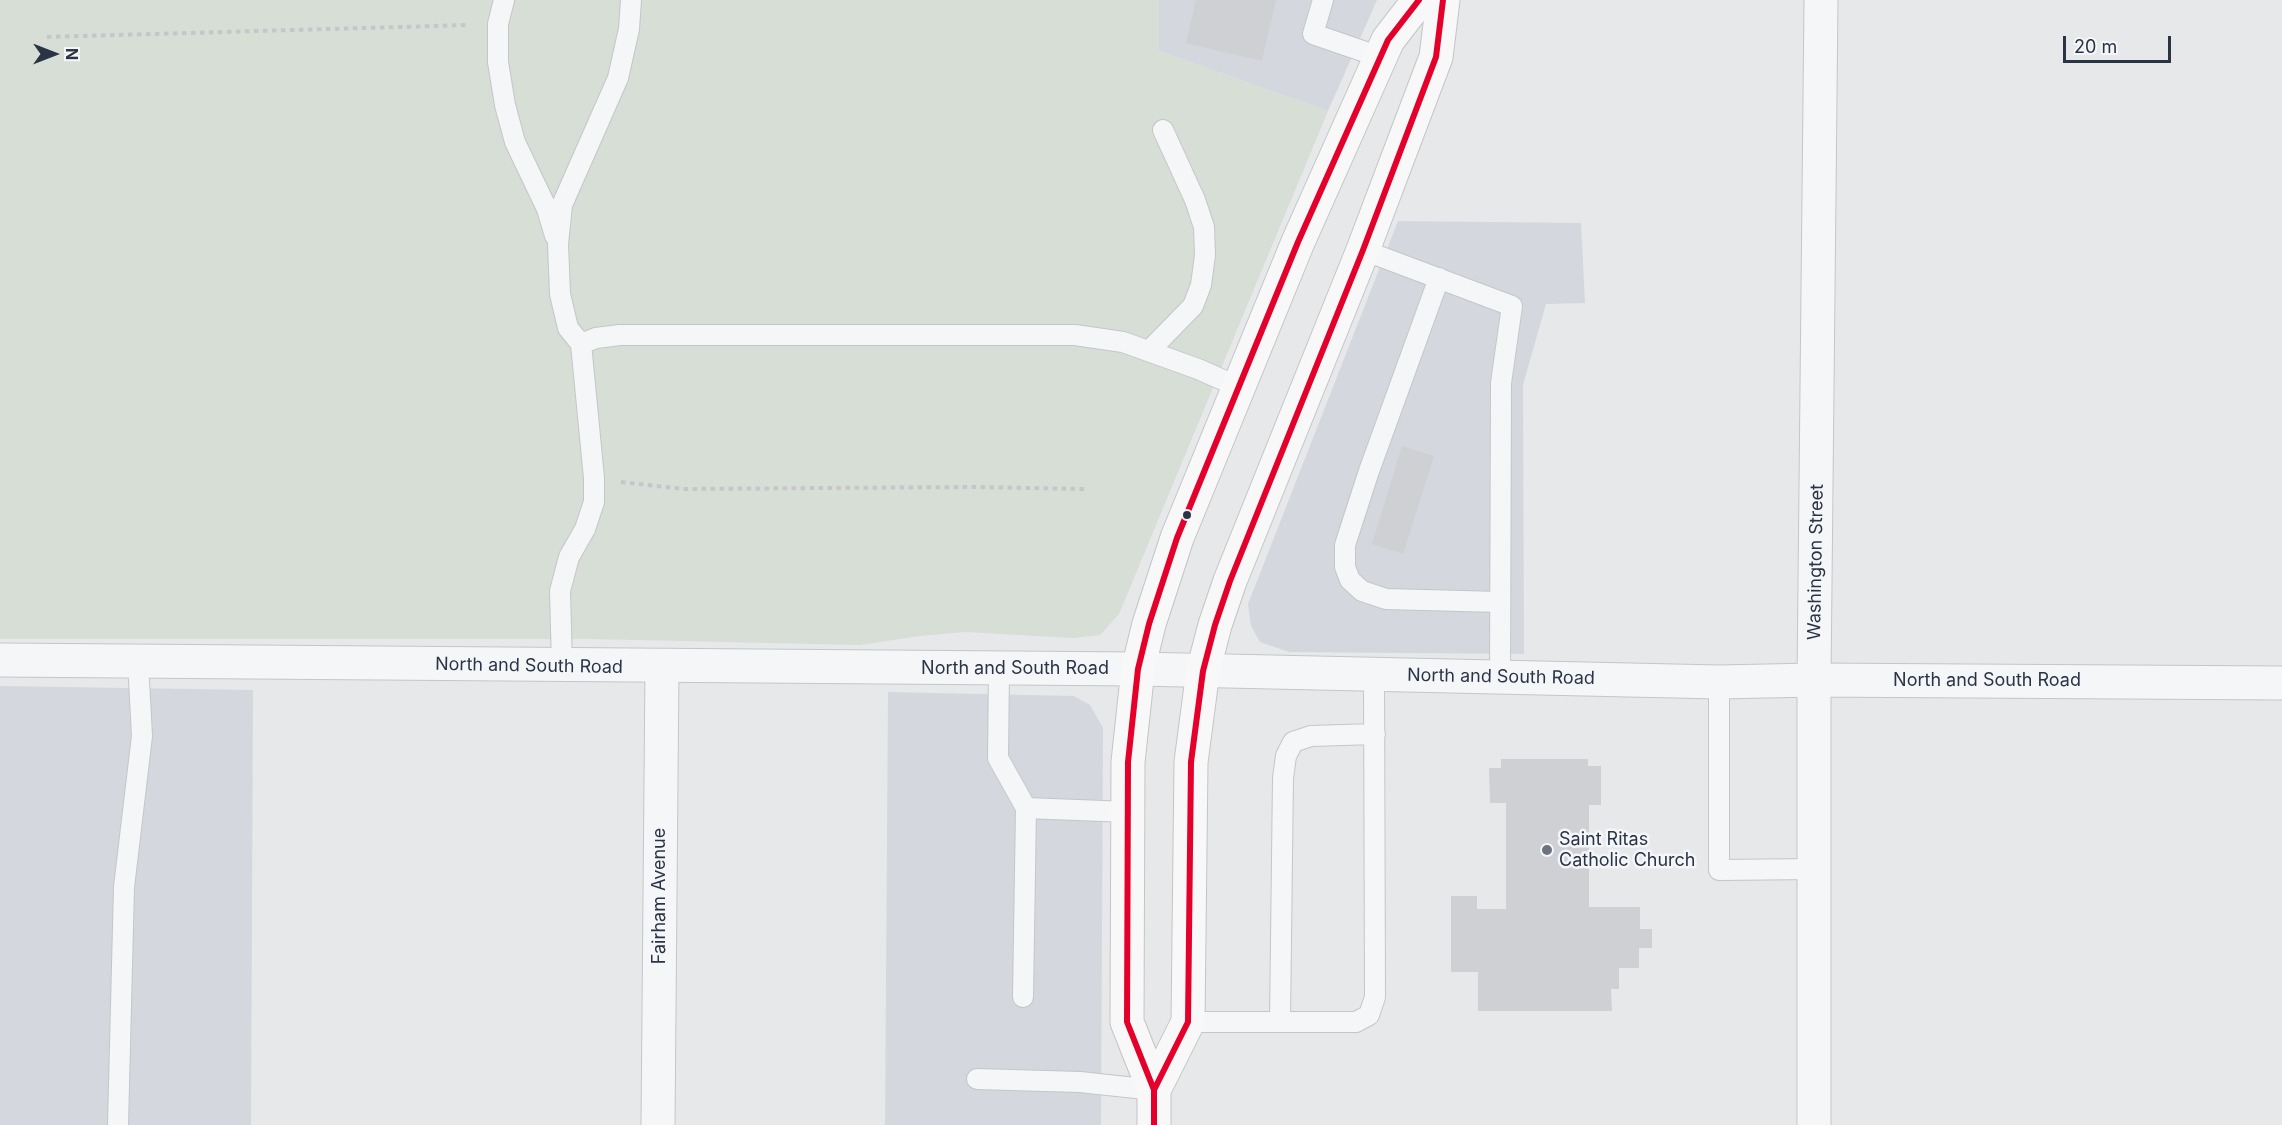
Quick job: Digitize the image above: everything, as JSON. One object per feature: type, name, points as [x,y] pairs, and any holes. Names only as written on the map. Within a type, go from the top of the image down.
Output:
[{"type":"main road","points":[[1154,1125],[1154,1090],[1127,1022],[1128,762],[1138,669],[1149,624],[1177,538],[1298,242],[1388,40],[1419,0]]},
{"type":"main road","points":[[1154,1090],[1188,1022],[1191,762],[1203,671],[1215,624],[1230,581],[1363,250],[1436,57],[1443,0]]},
{"type":"street","name":"Washington Street","points":[[1814,1125],[1821,0]]},
{"type":"street","name":"North and South Road","points":[[0,660],[1138,669],[1719,682],[1815,680],[2282,682]]},
{"type":"street","name":"Fairham Avenue","points":[[658,1125],[662,667]]},
{"type":"lane","points":[[504,0],[498,24],[498,62],[505,105],[515,141],[547,208],[558,244]]},
{"type":"lane","points":[[562,666],[560,591],[569,557],[585,529],[594,502],[594,478],[581,344],[568,328],[560,294],[558,244],[562,205],[618,78],[629,29],[631,0]]},
{"type":"lane","points":[[1323,0],[1313,34],[1380,57]]},
{"type":"lane","points":[[1149,351],[1193,306],[1201,285],[1205,255],[1204,227],[1195,200],[1163,130]]},
{"type":"lane","points":[[1363,250],[1512,306],[1501,383],[1500,677]]},
{"type":"lane","points":[[1439,278],[1355,513],[1345,545],[1345,567],[1350,580],[1362,591],[1386,598],[1500,602]]},
{"type":"lane","points":[[581,344],[596,338],[620,335],[1075,335],[1123,342],[1198,369],[1239,387]]},
{"type":"lane","points":[[118,1125],[124,888],[142,736],[138,662]]},
{"type":"lane","points":[[999,669],[998,758],[1026,808],[1023,997]]},
{"type":"lane","points":[[1188,1022],[1356,1022],[1369,1015],[1375,998],[1374,674]]},
{"type":"lane","points":[[1719,682],[1719,870],[1815,869]]},
{"type":"lane","points":[[1280,1021],[1283,778],[1286,756],[1293,742],[1311,736],[1375,734]]},
{"type":"lane","points":[[1026,808],[1128,812]]},
{"type":"lane","points":[[977,1079],[1080,1082],[1154,1090]]},
{"type":"path","points":[[47,37],[498,24]]},
{"type":"path","points":[[594,478],[683,489],[972,487],[1086,489]]},
{"type":"shaded area","points":[[0,0],[1159,0],[1159,51],[1328,111],[1119,614],[1100,635],[1073,638],[966,632],[860,645],[592,639],[0,639]]},
{"type":"shaded area","points":[[1159,0],[1377,0],[1328,111],[1159,51]]},
{"type":"shaded area","points":[[1398,221],[1581,223],[1585,303],[1546,304],[1523,385],[1524,654],[1289,652],[1260,642],[1251,626],[1248,604]]},
{"type":"shaded area","points":[[0,686],[253,690],[251,1125],[0,1125]]},
{"type":"shaded area","points":[[888,692],[1074,696],[1090,705],[1103,728],[1101,1125],[885,1125]]},
{"type":"building","points":[[1196,0],[1276,0],[1262,61],[1186,43]]},
{"type":"building","points":[[1402,446],[1434,456],[1403,554],[1372,544]]},
{"type":"building","name":"Saint Ritas Catholic Church","points":[[1501,759],[1588,759],[1588,766],[1601,766],[1601,805],[1589,805],[1589,907],[1640,907],[1640,929],[1652,929],[1652,948],[1639,948],[1639,968],[1619,968],[1619,989],[1611,989],[1612,1011],[1478,1011],[1478,972],[1451,972],[1451,896],[1477,896],[1477,909],[1506,909],[1506,803],[1490,803],[1489,768],[1501,768]]},
{"type":"transit line","points":[[1154,1125],[1154,1090],[1127,1022],[1128,762],[1138,669],[1149,624],[1177,538],[1298,242],[1388,40],[1419,0]]},
{"type":"transit line","points":[[1154,1124],[1154,1090],[1188,1022],[1191,762],[1203,671],[1230,581],[1363,250],[1436,57],[1443,0]]},
{"type":"place","name":"Saint Ritas Catholic Church","points":[[1547,850]]}]
